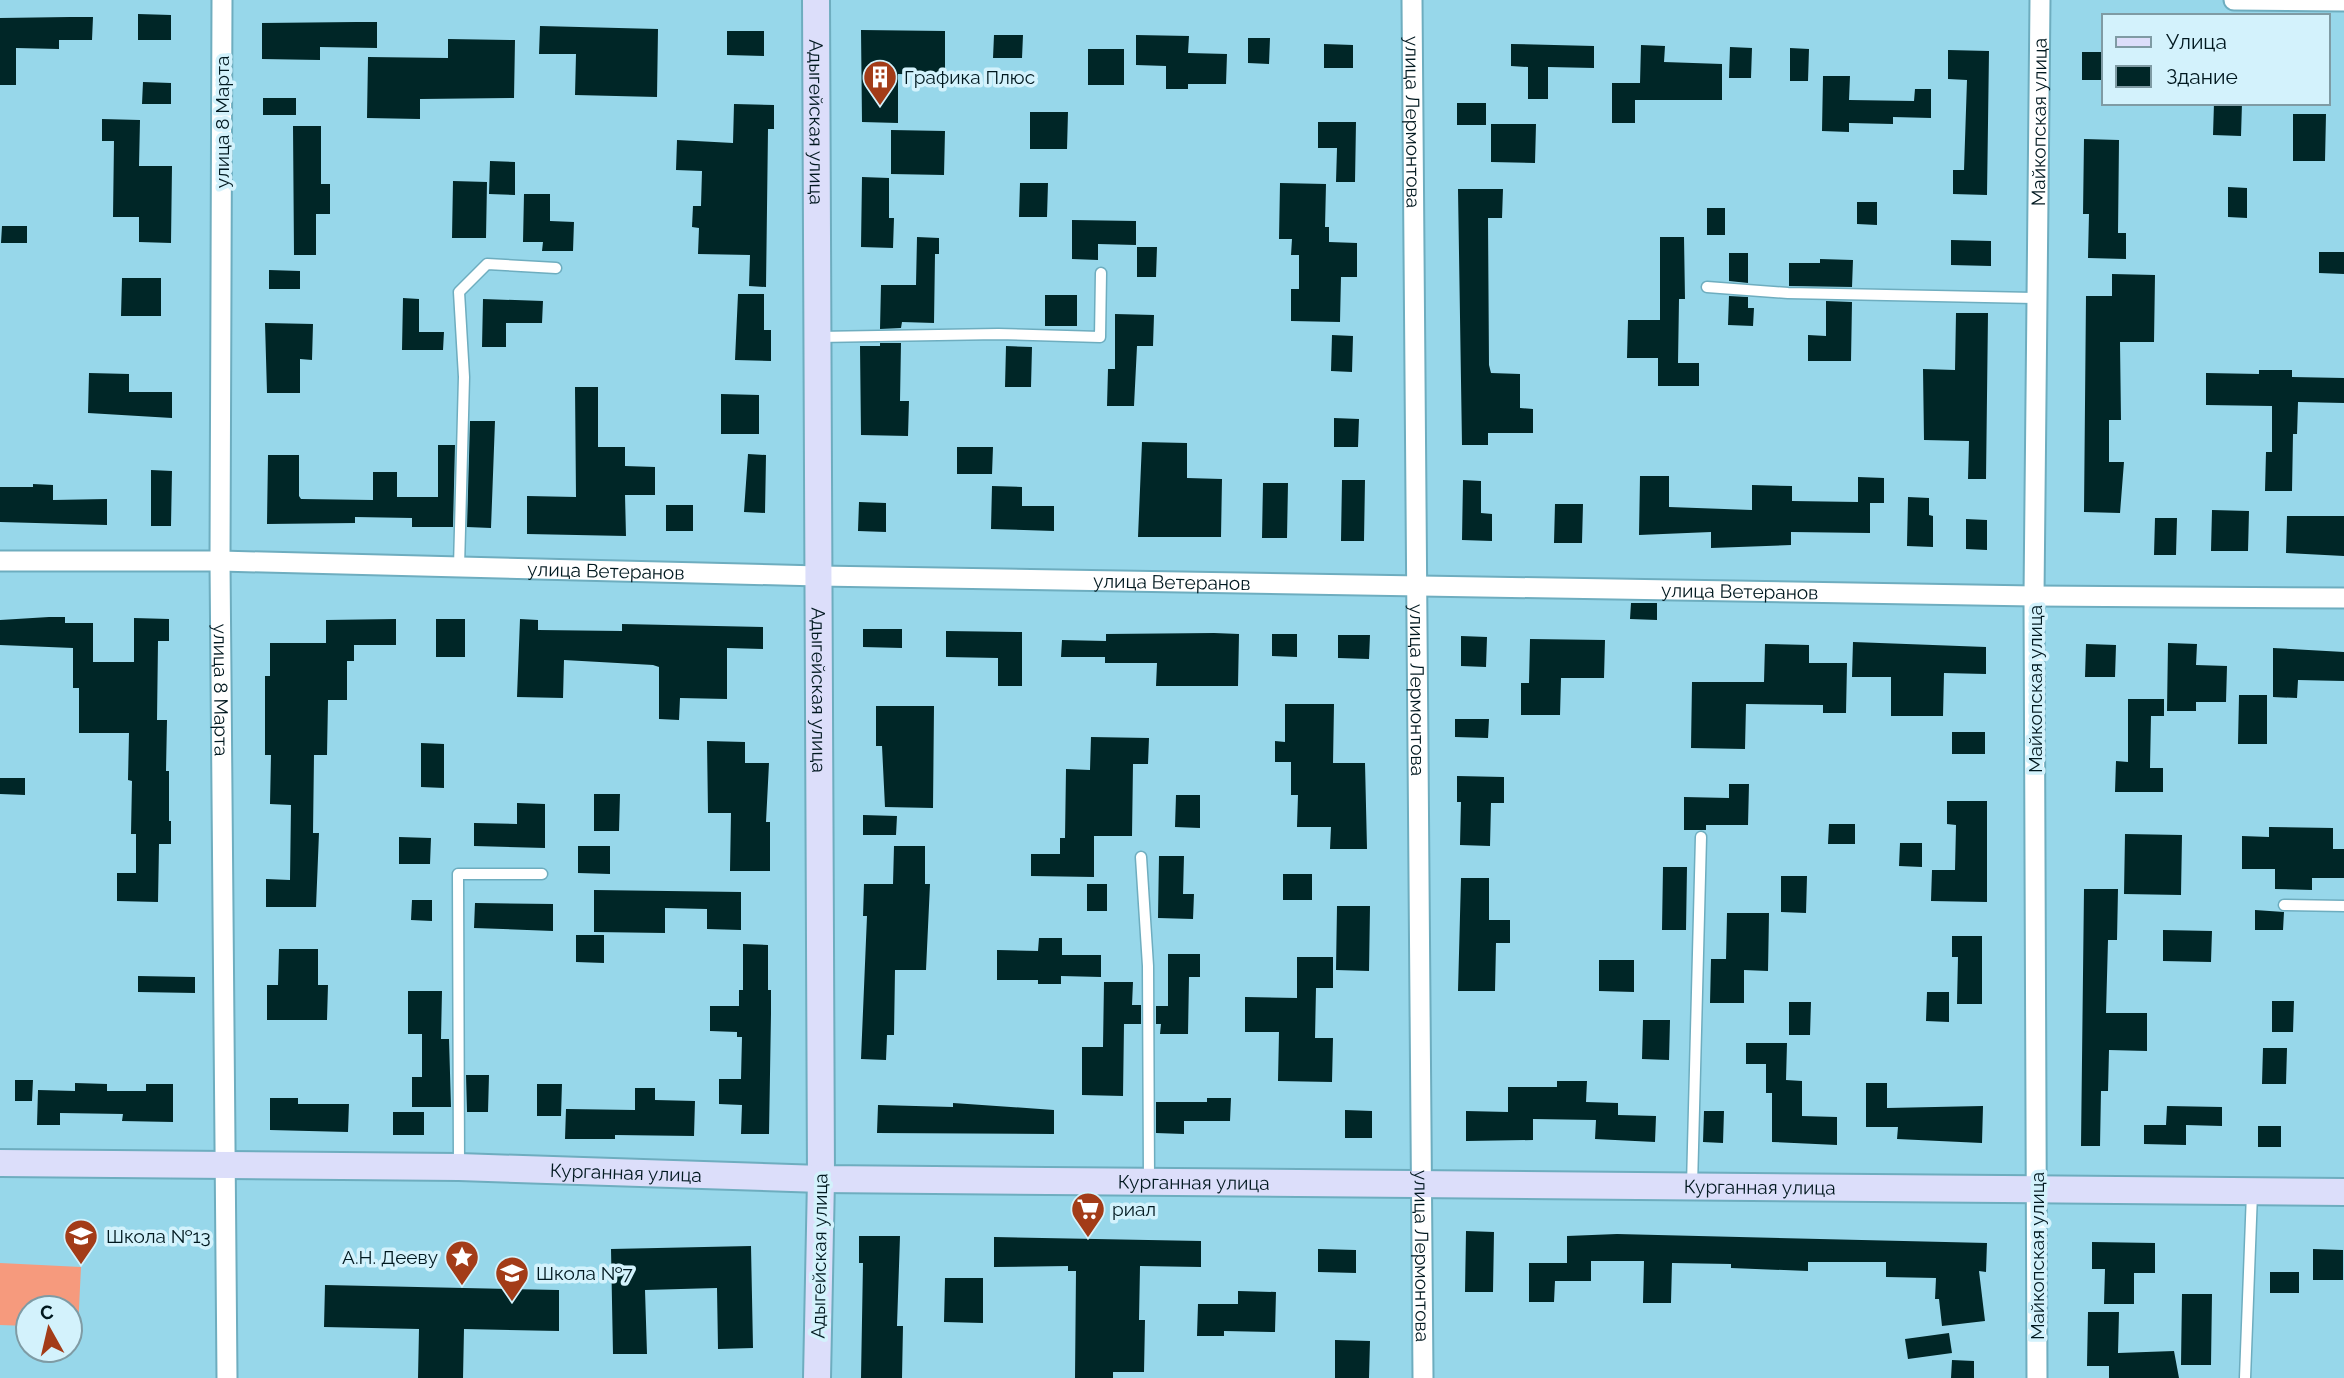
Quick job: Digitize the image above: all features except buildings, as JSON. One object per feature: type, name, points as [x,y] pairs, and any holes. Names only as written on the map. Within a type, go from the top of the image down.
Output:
[{"type":"street","name":"улица 8 Марта","points":[[222,0],[220,561],[227,1378]]},
{"type":"street","name":"Адыгейская улица","points":[[816,0],[821,1179],[817,1378]]},
{"type":"street","name":"улица Лермонтова","points":[[1412,0],[1424,1184],[1423,1378]]},
{"type":"street","name":"Майкопская улица","points":[[2037,1378],[2034,596],[2040,0]]},
{"type":"street","points":[[2234,0],[2344,1]]},
{"type":"street","name":"улица Ветеранов","points":[[0,561],[220,561],[819,576],[2034,596],[2344,598]]},
{"type":"street","name":"Курганная улица","points":[[0,1163],[459,1167],[821,1179],[2344,1192]]},
{"type":"lane","points":[[459,568],[464,377],[459,292],[487,264],[556,268]]},
{"type":"lane","points":[[818,337],[998,334],[1100,337],[1101,273]]},
{"type":"lane","points":[[1707,287],[1788,293],[2037,298]]},
{"type":"lane","points":[[1692,1186],[1701,837]]},
{"type":"lane","points":[[1141,857],[1148,966],[1149,1181]]},
{"type":"lane","points":[[459,1167],[458,874],[542,874]]},
{"type":"lane","points":[[2284,905],[2344,906]]},
{"type":"lane","points":[[2245,1378],[2252,1192]]},
{"type":"shaded area","points":[[0,1263],[81,1267],[80,1294],[14,1294],[14,1326],[0,1325]]},
{"type":"place","name":"Графика Плюс","points":[[880,107]]},
{"type":"place","name":"риал","points":[[1088,1239]]},
{"type":"place","name":"Школа №13","points":[[81,1266]]},
{"type":"place","name":"А.Н. Дееву","points":[[462,1287]]},
{"type":"place","name":"Школа №7","points":[[512,1303]]}]
